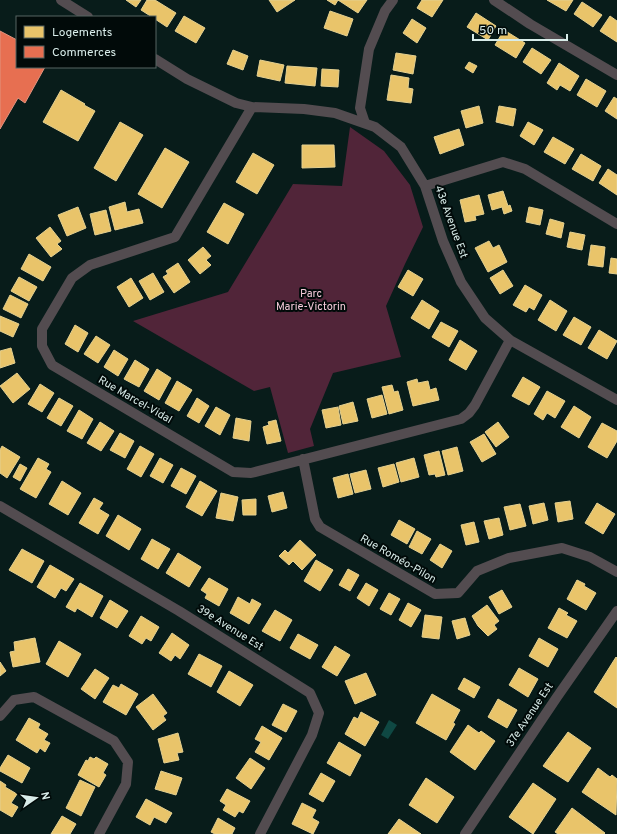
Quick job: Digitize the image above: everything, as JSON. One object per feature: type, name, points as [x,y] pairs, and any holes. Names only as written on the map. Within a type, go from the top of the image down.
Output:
[{"type":"street","points":[[61,0],[86,16]]},
{"type":"street","points":[[365,123],[360,108],[368,49],[385,11],[393,0]]},
{"type":"street","points":[[494,0],[530,24],[617,75]]},
{"type":"street","name":"43e Avenue Est","points":[[156,60],[187,79],[236,102],[252,107],[304,109],[335,113],[376,127],[401,147],[425,186],[443,241],[461,282],[485,318],[510,340],[617,400]]},
{"type":"street","name":"Rue Marcel-Vidal","points":[[252,107],[175,237],[90,265],[72,278],[42,329],[42,346],[52,365],[233,472],[251,472],[461,419],[469,413],[475,405],[510,340]]},
{"type":"street","points":[[425,186],[503,162],[525,169],[617,224]]},
{"type":"street","name":"Rue Roméo-Pilon","points":[[303,459],[315,519],[320,528],[435,594],[458,593],[477,572],[509,558],[562,548],[590,557],[617,572]]},
{"type":"street","name":"39e Avenue Est","points":[[0,506],[179,611],[310,693],[319,713],[312,735],[260,834]]},
{"type":"street","name":"37e Avenue Est","points":[[465,834],[617,611]]},
{"type":"street","points":[[0,716],[14,700],[34,697],[114,742],[128,762],[126,784],[100,834]]},
{"type":"green space","name":"Parc Marie-Victorin","points":[[350,127],[384,151],[410,185],[423,227],[386,306],[401,357],[333,373],[310,429],[314,446],[288,453],[270,387],[254,391],[133,321],[228,292],[293,184],[342,186]]},
{"type":"water","points":[[389,720],[397,725],[388,739],[381,735]]},
{"type":"building: Logements","points":[[126,0],[141,0],[136,7]]},
{"type":"building: Logements","points":[[147,0],[155,0],[176,13],[167,27],[156,20],[156,16],[150,16],[141,10]]},
{"type":"building: Logements","points":[[269,0],[295,0],[277,12]]},
{"type":"building: Logements","points":[[327,0],[338,0],[335,5]]},
{"type":"building: Logements","points":[[338,0],[367,0],[358,13]]},
{"type":"building: Logements","points":[[422,0],[443,0],[432,17],[417,8]]},
{"type":"building: Logements","points":[[547,0],[573,0],[566,11]]},
{"type":"building: Logements","points":[[582,2],[602,15],[593,27],[574,14]]},
{"type":"building: Logements","points":[[330,11],[353,19],[347,36],[324,28]]},
{"type":"building: Logements","points":[[476,13],[496,26],[488,40],[467,27]]},
{"type":"building: Logements","points":[[184,16],[205,28],[196,43],[175,31]]},
{"type":"building: Logements","points":[[610,16],[617,21],[617,42],[600,31]]},
{"type":"building: Logements","points":[[412,19],[426,28],[417,43],[403,33]]},
{"type":"building: Logements","points":[[504,30],[525,43],[516,58],[495,45]]},
{"type":"building: Logements","points":[[532,48],[551,60],[541,74],[523,62]]},
{"type":"building: Logements","points":[[233,50],[248,56],[243,70],[227,64]]},
{"type":"building: Logements","points":[[396,53],[416,56],[413,74],[393,70]]},
{"type":"building: Logements","points":[[260,60],[284,65],[280,81],[257,76]]},
{"type":"building: Logements","points":[[469,62],[477,66],[473,73],[465,68]]},
{"type":"building: Logements","points":[[559,63],[579,76],[570,91],[560,85],[557,90],[547,83]]},
{"type":"building: Logements","points":[[287,66],[317,68],[315,86],[285,83]]},
{"type":"building: Logements","points":[[322,69],[339,70],[338,87],[321,86]]},
{"type":"building: Logements","points":[[391,75],[409,78],[408,88],[413,89],[411,103],[387,100]]},
{"type":"building: Logements","points":[[586,79],[606,91],[597,107],[577,95]]},
{"type":"building: Logements","points":[[61,90],[95,111],[78,141],[43,122]]},
{"type":"building: Logements","points":[[614,97],[617,99],[617,119],[605,111]]},
{"type":"building: Logements","points":[[479,106],[483,123],[466,128],[461,111]]},
{"type":"building: Logements","points":[[499,106],[516,109],[513,126],[496,122]]},
{"type":"building: Logements","points":[[120,122],[143,135],[116,181],[94,168]]},
{"type":"building: Logements","points":[[528,122],[543,130],[534,145],[520,136]]},
{"type":"building: Logements","points":[[459,129],[464,145],[440,154],[434,137]]},
{"type":"building: Logements","points":[[553,137],[574,149],[565,164],[544,152]]},
{"type":"building: Logements","points":[[302,145],[334,145],[335,167],[302,168]]},
{"type":"building: Logements","points":[[165,148],[189,162],[162,208],[138,194]]},
{"type":"building: Logements","points":[[253,153],[274,165],[257,194],[236,182]]},
{"type":"building: Logements","points":[[581,154],[601,166],[593,181],[572,169]]},
{"type":"building: Logements","points":[[608,169],[617,175],[617,195],[599,183]]},
{"type":"building: Logements","points":[[503,191],[508,206],[510,205],[512,211],[504,214],[502,207],[492,210],[488,195]]},
{"type":"building: Logements","points":[[479,195],[484,214],[475,216],[476,220],[465,222],[460,200]]},
{"type":"building: Logements","points":[[125,202],[127,212],[139,209],[143,223],[115,230],[109,207]]},
{"type":"building: Logements","points":[[224,203],[244,214],[228,244],[207,232]]},
{"type":"building: Logements","points":[[78,207],[86,228],[67,236],[58,215]]},
{"type":"building: Logements","points":[[529,207],[543,210],[540,225],[526,222]]},
{"type":"building: Logements","points":[[106,210],[111,231],[95,235],[90,214]]},
{"type":"building: Logements","points":[[550,219],[564,223],[561,238],[546,234]]},
{"type":"building: Logements","points":[[50,227],[61,241],[57,244],[62,249],[51,257],[36,238]]},
{"type":"building: Logements","points":[[570,232],[585,235],[582,250],[567,247]]},
{"type":"building: Logements","points":[[489,241],[493,248],[499,245],[507,262],[488,272],[475,248]]},
{"type":"building: Logements","points":[[591,245],[605,247],[603,267],[588,265]]},
{"type":"building: Logements","points":[[203,247],[211,256],[206,260],[211,265],[200,274],[188,260]]},
{"type":"building: Logements","points":[[29,254],[51,267],[43,281],[21,269]]},
{"type":"building: Logements","points":[[611,258],[617,259],[617,274],[609,273]]},
{"type":"building: Logements","points":[[178,263],[190,282],[174,293],[163,277],[168,274],[166,271]]},
{"type":"building: Logements","points":[[408,270],[423,279],[413,296],[398,287]]},
{"type":"building: Logements","points":[[503,270],[513,286],[500,294],[490,278]]},
{"type":"building: Logements","points":[[153,273],[164,292],[150,300],[139,281]]},
{"type":"building: Logements","points":[[19,277],[37,287],[29,301],[11,291]]},
{"type":"building: Logements","points":[[131,278],[143,298],[129,307],[117,287]]},
{"type":"building: Logements","points":[[525,285],[542,295],[534,310],[529,307],[526,312],[513,305]]},
{"type":"building: Logements","points":[[10,295],[28,304],[21,318],[3,309]]},
{"type":"building: Logements","points":[[422,300],[439,311],[429,329],[411,318]]},
{"type":"building: Logements","points":[[550,300],[567,311],[556,331],[538,320]]},
{"type":"building: Logements","points":[[0,316],[19,324],[13,337],[0,331]]},
{"type":"building: Logements","points":[[574,317],[591,327],[581,345],[563,335]]},
{"type":"building: Logements","points":[[441,322],[458,331],[449,347],[432,337]]},
{"type":"building: Logements","points":[[75,325],[88,333],[78,352],[65,344]]},
{"type":"building: Logements","points":[[599,330],[617,341],[607,359],[588,348]]},
{"type":"building: Logements","points":[[96,336],[110,345],[98,363],[84,354]]},
{"type":"building: Logements","points":[[460,340],[477,351],[466,370],[449,360]]},
{"type":"building: Logements","points":[[11,348],[15,363],[0,368],[0,351]]},
{"type":"building: Logements","points":[[114,350],[128,359],[118,376],[104,367]]},
{"type":"building: Logements","points":[[135,360],[149,369],[139,387],[124,379]]},
{"type":"building: Logements","points":[[157,369],[171,378],[159,400],[144,391]]},
{"type":"building: Logements","points":[[17,373],[30,389],[13,403],[0,386]]},
{"type":"building: Logements","points":[[523,377],[540,387],[529,405],[512,396]]},
{"type":"building: Logements","points":[[417,379],[418,383],[428,381],[430,390],[436,388],[439,400],[413,406],[407,382]]},
{"type":"building: Logements","points":[[177,381],[192,390],[179,411],[165,403]]},
{"type":"building: Logements","points":[[40,384],[54,393],[42,412],[28,404]]},
{"type":"building: Logements","points":[[392,385],[394,392],[398,391],[403,410],[389,414],[382,387]]},
{"type":"building: Logements","points":[[547,391],[565,401],[555,418],[547,413],[543,420],[534,414]]},
{"type":"building: Logements","points":[[382,395],[387,414],[372,418],[367,399]]},
{"type":"building: Logements","points":[[59,398],[73,406],[61,426],[47,418]]},
{"type":"building: Logements","points":[[197,398],[209,406],[199,423],[187,416]]},
{"type":"building: Logements","points":[[353,402],[358,421],[343,424],[339,406]]},
{"type":"building: Logements","points":[[574,406],[591,417],[579,438],[561,427]]},
{"type":"building: Logements","points":[[216,407],[230,415],[220,435],[205,426]]},
{"type":"building: Logements","points":[[338,407],[341,425],[326,428],[322,410]]},
{"type":"building: Logements","points":[[79,410],[93,419],[82,439],[67,431]]},
{"type":"building: Logements","points":[[236,418],[251,421],[249,441],[233,438]]},
{"type":"building: Logements","points":[[276,420],[281,441],[267,444],[263,427],[269,425],[268,422]]},
{"type":"building: Logements","points":[[100,422],[114,431],[101,451],[87,443]]},
{"type":"building: Logements","points":[[498,422],[509,437],[496,447],[485,432]]},
{"type":"building: Logements","points":[[602,423],[617,431],[617,441],[607,458],[588,447]]},
{"type":"building: Logements","points":[[120,433],[134,441],[125,458],[110,450]]},
{"type":"building: Logements","points":[[484,434],[496,454],[482,462],[470,442]]},
{"type":"building: Logements","points":[[2,446],[20,457],[7,478],[0,473],[0,450]]},
{"type":"building: Logements","points":[[140,446],[154,454],[141,477],[127,469]]},
{"type":"building: Logements","points":[[457,447],[463,471],[448,475],[442,451]]},
{"type":"building: Logements","points":[[439,451],[445,475],[436,477],[435,474],[429,475],[424,455]]},
{"type":"building: Logements","points":[[38,458],[49,464],[46,469],[51,472],[36,498],[20,489]]},
{"type":"building: Logements","points":[[160,458],[173,465],[163,483],[150,476]]},
{"type":"building: Logements","points":[[414,458],[419,477],[401,482],[396,463]]},
{"type":"building: Logements","points":[[20,464],[27,468],[20,481],[13,477]]},
{"type":"building: Logements","points":[[394,464],[399,482],[383,487],[378,468]]},
{"type":"building: Logements","points":[[181,468],[196,476],[186,494],[171,486]]},
{"type":"building: Logements","points":[[366,470],[371,489],[355,493],[350,474]]},
{"type":"building: Logements","points":[[348,474],[353,494],[338,498],[333,478]]},
{"type":"building: Logements","points":[[62,481],[81,493],[68,515],[49,504]]},
{"type":"building: Logements","points":[[200,481],[217,491],[202,516],[186,507]]},
{"type":"building: Logements","points":[[283,492],[287,508],[272,512],[268,496]]},
{"type":"building: Logements","points":[[221,493],[238,497],[233,521],[216,518]]},
{"type":"building: Logements","points":[[94,498],[103,503],[99,509],[109,515],[98,534],[79,523]]},
{"type":"building: Logements","points":[[256,499],[256,515],[243,515],[242,500]]},
{"type":"building: Logements","points":[[570,501],[573,519],[558,522],[555,503]]},
{"type":"building: Logements","points":[[544,503],[548,520],[533,524],[529,506]]},
{"type":"building: Logements","points":[[597,503],[615,514],[603,534],[585,523]]},
{"type":"building: Logements","points":[[520,504],[526,526],[510,530],[504,507]]},
{"type":"building: Logements","points":[[118,515],[141,529],[129,550],[106,536]]},
{"type":"building: Logements","points":[[499,518],[503,535],[489,539],[484,521]]},
{"type":"building: Logements","points":[[399,520],[415,529],[407,544],[391,535]]},
{"type":"building: Logements","points":[[474,522],[479,542],[466,545],[461,525]]},
{"type":"building: Logements","points":[[417,531],[431,539],[422,554],[409,547]]},
{"type":"building: Logements","points":[[152,539],[170,549],[158,569],[141,559]]},
{"type":"building: Logements","points":[[300,540],[316,555],[302,570],[293,561],[289,565],[279,556],[285,550],[288,553]]},
{"type":"building: Logements","points":[[440,544],[452,551],[442,568],[430,560]]},
{"type":"building: Logements","points":[[22,549],[44,561],[32,583],[9,570]]},
{"type":"building: Logements","points":[[178,553],[201,567],[189,587],[166,573]]},
{"type":"building: Logements","points":[[316,560],[333,570],[320,591],[304,581]]},
{"type":"building: Logements","points":[[50,565],[74,579],[66,591],[61,588],[55,598],[37,587]]},
{"type":"building: Logements","points":[[348,569],[359,575],[350,591],[339,585]]},
{"type":"building: Logements","points":[[209,578],[228,589],[219,606],[205,598],[207,594],[201,590]]},
{"type":"building: Logements","points":[[577,580],[585,584],[584,586],[596,593],[586,610],[567,599]]},
{"type":"building: Logements","points":[[80,583],[103,596],[92,617],[77,608],[75,612],[66,607]]},
{"type":"building: Logements","points":[[366,583],[378,590],[369,606],[357,598]]},
{"type":"building: Logements","points":[[502,590],[512,607],[499,614],[489,597]]},
{"type":"building: Logements","points":[[389,593],[400,599],[391,615],[380,609]]},
{"type":"building: Logements","points":[[238,597],[250,604],[252,599],[261,604],[249,624],[230,613]]},
{"type":"building: Logements","points":[[110,600],[128,611],[117,628],[100,618]]},
{"type":"building: Logements","points":[[408,603],[421,610],[411,627],[399,620]]},
{"type":"building: Logements","points":[[487,605],[499,621],[494,625],[497,629],[488,636],[478,626],[472,616]]},
{"type":"building: Logements","points":[[559,608],[568,613],[566,615],[577,621],[567,638],[548,628]]},
{"type":"building: Logements","points":[[275,610],[292,620],[280,641],[262,631]]},
{"type":"building: Logements","points":[[425,615],[442,617],[439,639],[422,637]]},
{"type":"building: Logements","points":[[141,616],[159,627],[151,641],[146,638],[142,644],[129,636]]},
{"type":"building: Logements","points":[[465,618],[470,635],[457,639],[452,621]]},
{"type":"building: Logements","points":[[172,633],[189,645],[180,659],[175,655],[171,661],[159,653]]},
{"type":"building: Logements","points":[[298,634],[318,645],[310,659],[290,648]]},
{"type":"building: Logements","points":[[35,638],[40,662],[13,667],[10,652],[15,651],[14,642]]},
{"type":"building: Logements","points":[[539,638],[558,649],[548,667],[529,656]]},
{"type":"building: Logements","points":[[59,641],[81,654],[68,677],[46,664]]},
{"type":"building: Logements","points":[[335,646],[350,655],[337,676],[322,667]]},
{"type":"building: Logements","points":[[199,654],[222,666],[211,687],[188,674]]},
{"type":"building: Logements","points":[[616,657],[617,658],[617,708],[594,692]]},
{"type":"building: Logements","points":[[0,662],[6,671],[0,676]]},
{"type":"building: Logements","points":[[519,668],[538,679],[528,697],[509,685]]},
{"type":"building: Logements","points":[[95,669],[109,678],[95,699],[81,689]]},
{"type":"building: Logements","points":[[229,671],[253,685],[240,706],[217,692]]},
{"type":"building: Logements","points":[[366,673],[376,695],[355,704],[345,681]]},
{"type":"building: Logements","points":[[464,678],[480,687],[474,698],[458,689]]},
{"type":"building: Logements","points":[[121,684],[138,694],[126,715],[103,702],[113,685],[119,688]]},
{"type":"building: Logements","points":[[153,694],[167,713],[163,716],[166,720],[153,730],[136,707]]},
{"type":"building: Logements","points":[[432,694],[460,710],[453,723],[455,724],[446,740],[416,723]]},
{"type":"building: Logements","points":[[498,699],[517,710],[507,728],[488,717]]},
{"type":"building: Logements","points":[[283,704],[297,711],[286,732],[272,725]]},
{"type":"building: Logements","points":[[361,712],[379,722],[365,746],[345,734],[354,717],[358,719]]},
{"type":"building: Logements","points":[[29,718],[40,724],[38,728],[48,734],[44,740],[50,743],[45,752],[40,748],[37,753],[16,740]]},
{"type":"building: Logements","points":[[468,725],[479,733],[481,731],[495,741],[475,770],[450,752]]},
{"type":"building: Logements","points":[[262,726],[282,738],[269,760],[255,752],[261,742],[255,739]]},
{"type":"building: Logements","points":[[568,732],[591,748],[568,782],[543,766]]},
{"type":"building: Logements","points":[[178,733],[183,752],[177,753],[179,760],[164,763],[158,739]]},
{"type":"building: Logements","points":[[339,742],[361,755],[350,776],[327,763]]},
{"type":"building: Logements","points":[[8,755],[30,768],[22,783],[0,771],[0,768]]},
{"type":"building: Logements","points":[[90,757],[94,759],[96,757],[108,764],[103,773],[106,775],[99,787],[78,775],[86,760],[88,761]]},
{"type":"building: Logements","points":[[250,758],[265,768],[251,789],[236,778]]},
{"type":"building: Logements","points":[[598,768],[610,777],[612,775],[617,779],[616,815],[582,792]]},
{"type":"building: Logements","points":[[161,771],[182,778],[176,795],[155,789]]},
{"type":"building: Logements","points":[[321,773],[335,781],[323,802],[309,794]]},
{"type":"building: Logements","points":[[426,778],[454,797],[437,823],[409,805]]},
{"type":"building: Logements","points":[[80,780],[95,787],[81,816],[66,808]]},
{"type":"building: Logements","points":[[0,781],[6,785],[5,787],[17,794],[11,803],[18,807],[12,817],[0,810]]},
{"type":"building: Logements","points":[[533,783],[556,799],[533,834],[509,817]]},
{"type":"building: Logements","points":[[227,789],[250,801],[243,813],[239,811],[235,817],[223,810],[226,805],[220,801]]},
{"type":"building: Logements","points":[[146,799],[172,813],[166,823],[154,817],[150,825],[136,817]]},
{"type":"building: Logements","points":[[302,803],[316,810],[312,818],[319,822],[313,834],[292,824]]},
{"type":"building: Logements","points":[[572,808],[605,833],[558,834],[555,832]]},
{"type":"building: Logements","points":[[62,816],[76,824],[70,834],[51,834]]},
{"type":"building: Logements","points":[[218,818],[235,828],[232,834],[215,834],[211,832]]},
{"type":"building: Logements","points":[[399,819],[421,834],[388,834]]},
{"type":"building: Commerces","points":[[0,31],[16,39],[16,68],[44,68],[25,103],[18,98],[0,129]]}]
